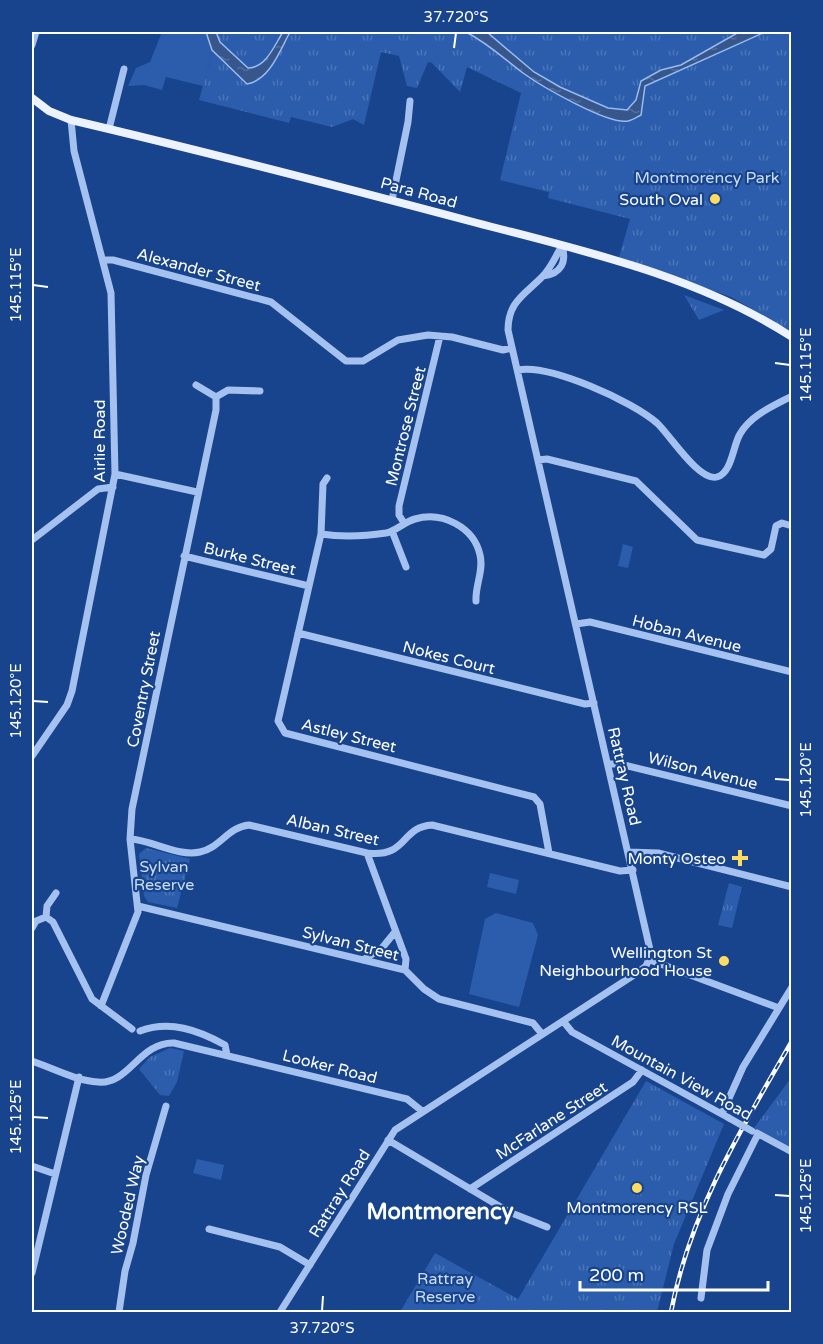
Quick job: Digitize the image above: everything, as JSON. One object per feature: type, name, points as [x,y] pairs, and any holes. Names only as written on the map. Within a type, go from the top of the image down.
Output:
[{"type":"main road","name":"Para Road","points":[[32,98],[49,111],[68,119],[392,200],[562,246],[711,294],[754,314],[792,337]]},
{"type":"street","points":[[32,45],[36,32]]},
{"type":"street","points":[[109,129],[124,69]]},
{"type":"street","points":[[392,200],[410,102]]},
{"type":"street","name":"Airlie Road","points":[[32,756],[67,705],[72,691],[116,474],[111,293],[74,151],[68,119]]},
{"type":"street","name":"Rattray Road","points":[[280,1312],[395,1130],[637,973],[650,960],[651,946],[512,348],[508,318],[521,293],[543,276],[551,275],[562,266],[565,256],[562,246]]},
{"type":"street","name":"Alexander Street","points":[[103,260],[134,265],[265,300],[286,311],[334,354],[346,361],[363,361],[405,338],[441,336],[503,350],[512,348]]},
{"type":"street","name":"Montrose Street","points":[[404,523],[399,515],[399,506],[441,336]]},
{"type":"street","points":[[518,370],[553,372],[610,396],[655,422],[692,463],[704,474],[713,478],[719,476],[727,468],[744,428],[760,413],[792,396]]},
{"type":"street","points":[[196,385],[216,398],[228,390],[260,391]]},
{"type":"street","name":"Coventry Street","points":[[101,1006],[136,919],[138,906],[130,839],[132,809],[197,492],[215,417],[216,398]]},
{"type":"street","points":[[538,460],[547,459],[641,483],[691,535],[704,542],[764,555],[771,549],[776,526],[782,523],[792,526]]},
{"type":"street","points":[[116,474],[197,492]]},
{"type":"street","name":"Astley Street","points":[[327,478],[322,484],[321,534],[279,721],[282,731],[534,797],[540,804],[549,853]]},
{"type":"street","points":[[32,540],[98,489],[113,487]]},
{"type":"street","points":[[321,534],[392,531],[404,523],[431,517],[453,522],[475,540],[481,556],[476,601]]},
{"type":"street","points":[[392,531],[406,567]]},
{"type":"street","name":"Burke Street","points":[[184,556],[309,586]]},
{"type":"street","name":"Hoban Avenue","points":[[576,624],[590,622],[792,672]]},
{"type":"street","name":"Nokes Court","points":[[298,633],[585,704],[594,703]]},
{"type":"street","name":"Wilson Avenue","points":[[609,764],[620,764],[792,806]]},
{"type":"street","name":"Alban Street","points":[[130,839],[198,852],[211,848],[233,830],[249,825],[367,853],[383,854],[393,852],[414,830],[432,825],[620,871],[633,870]]},
{"type":"street","points":[[629,852],[658,853],[792,887]]},
{"type":"street","points":[[367,853],[406,959],[405,970]]},
{"type":"street","points":[[46,917],[47,906],[56,893]]},
{"type":"street","name":"Sylvan Street","points":[[138,906],[405,970],[424,989],[439,999],[533,1023],[542,1034]]},
{"type":"street","points":[[32,928],[36,921],[46,917]]},
{"type":"street","points":[[46,917],[53,922],[92,999],[101,1006]]},
{"type":"street","points":[[363,960],[382,948],[395,932]]},
{"type":"street","points":[[650,960],[778,1008]]},
{"type":"street","points":[[725,1116],[743,1067],[792,987]]},
{"type":"street","name":"Looker Road","points":[[101,1006],[136,1030],[167,1025],[189,1029],[225,1045],[227,1055]]},
{"type":"street","name":"Mountain View Road","points":[[563,1021],[572,1032],[792,1152]]},
{"type":"street","name":"Looker Road","points":[[32,1061],[100,1083],[118,1077],[145,1052],[163,1042],[185,1044],[407,1099],[422,1111]]},
{"type":"street","name":"McFarlane Street","points":[[470,1189],[633,1082],[642,1070]]},
{"type":"street","points":[[32,1273],[33,1257],[79,1077]]},
{"type":"street","name":"Wooded Way","points":[[119,1312],[143,1185],[166,1106]]},
{"type":"street","points":[[701,1298],[707,1250],[755,1132]]},
{"type":"street","points":[[388,1140],[509,1212],[547,1227]]},
{"type":"street","points":[[32,1166],[56,1174]]},
{"type":"street","points":[[209,1229],[280,1247],[310,1265]]},
{"type":"green space","points":[[162,32],[211,32],[215,42],[203,86],[166,77],[162,90],[144,85],[128,86],[136,68],[150,62]]},
{"type":"green space","name":"Montmorency Park","points":[[211,32],[791,32],[791,331],[731,297],[619,257],[630,219],[548,198],[549,192],[500,180],[521,93],[467,67],[460,92],[432,63],[428,62],[417,88],[407,86],[399,56],[381,52],[364,125],[353,119],[332,127],[291,117],[289,123],[199,100],[215,42]]},
{"type":"green space","points":[[684,295],[724,310],[699,320]]},
{"type":"green space","points":[[623,544],[633,547],[628,568],[618,566]]},
{"type":"green space","name":"Sylvan Reserve","points":[[146,848],[190,859],[177,908],[148,902],[144,896],[139,854]]},
{"type":"green space","points":[[490,873],[519,880],[516,894],[487,887]]},
{"type":"green space","points":[[729,883],[742,887],[732,928],[718,925]]},
{"type":"green space","points":[[496,913],[533,923],[538,935],[519,1007],[469,994],[485,919]]},
{"type":"green space","points":[[170,1048],[184,1051],[177,1082],[169,1096],[160,1095],[139,1069],[150,1057]]},
{"type":"green space","points":[[791,1078],[791,1148],[754,1128]]},
{"type":"green space","name":"Rattray Reserve","points":[[646,1081],[724,1124],[674,1244],[657,1312],[400,1312],[435,1253],[518,1299]]},
{"type":"green space","points":[[197,1159],[224,1165],[221,1180],[193,1173]]},
{"type":"water","points":[[206,32],[216,32],[220,42],[248,68],[265,60],[283,32],[290,32],[268,71],[262,77],[247,84],[212,50]]},
{"type":"water","points":[[466,32],[488,33],[534,72],[560,87],[608,108],[627,110],[636,100],[641,81],[661,70],[681,65],[739,32],[765,32],[645,86],[641,115],[628,121],[618,121],[591,111],[544,87],[489,46]]},
{"type":"railway","points":[[671,1312],[680,1275],[704,1206],[736,1139],[792,1041]]},
{"type":"place","name":"South Oval","points":[[715,199]]},
{"type":"place","name":"Monty Osteo","points":[[740,858]]},
{"type":"place","name":"Wellington St Neighbourhood House","points":[[724,961]]},
{"type":"place","name":"Montmorency RSL","points":[[637,1188]]},
{"type":"district","name":"Montmorency","points":[[440,1211]]}]
